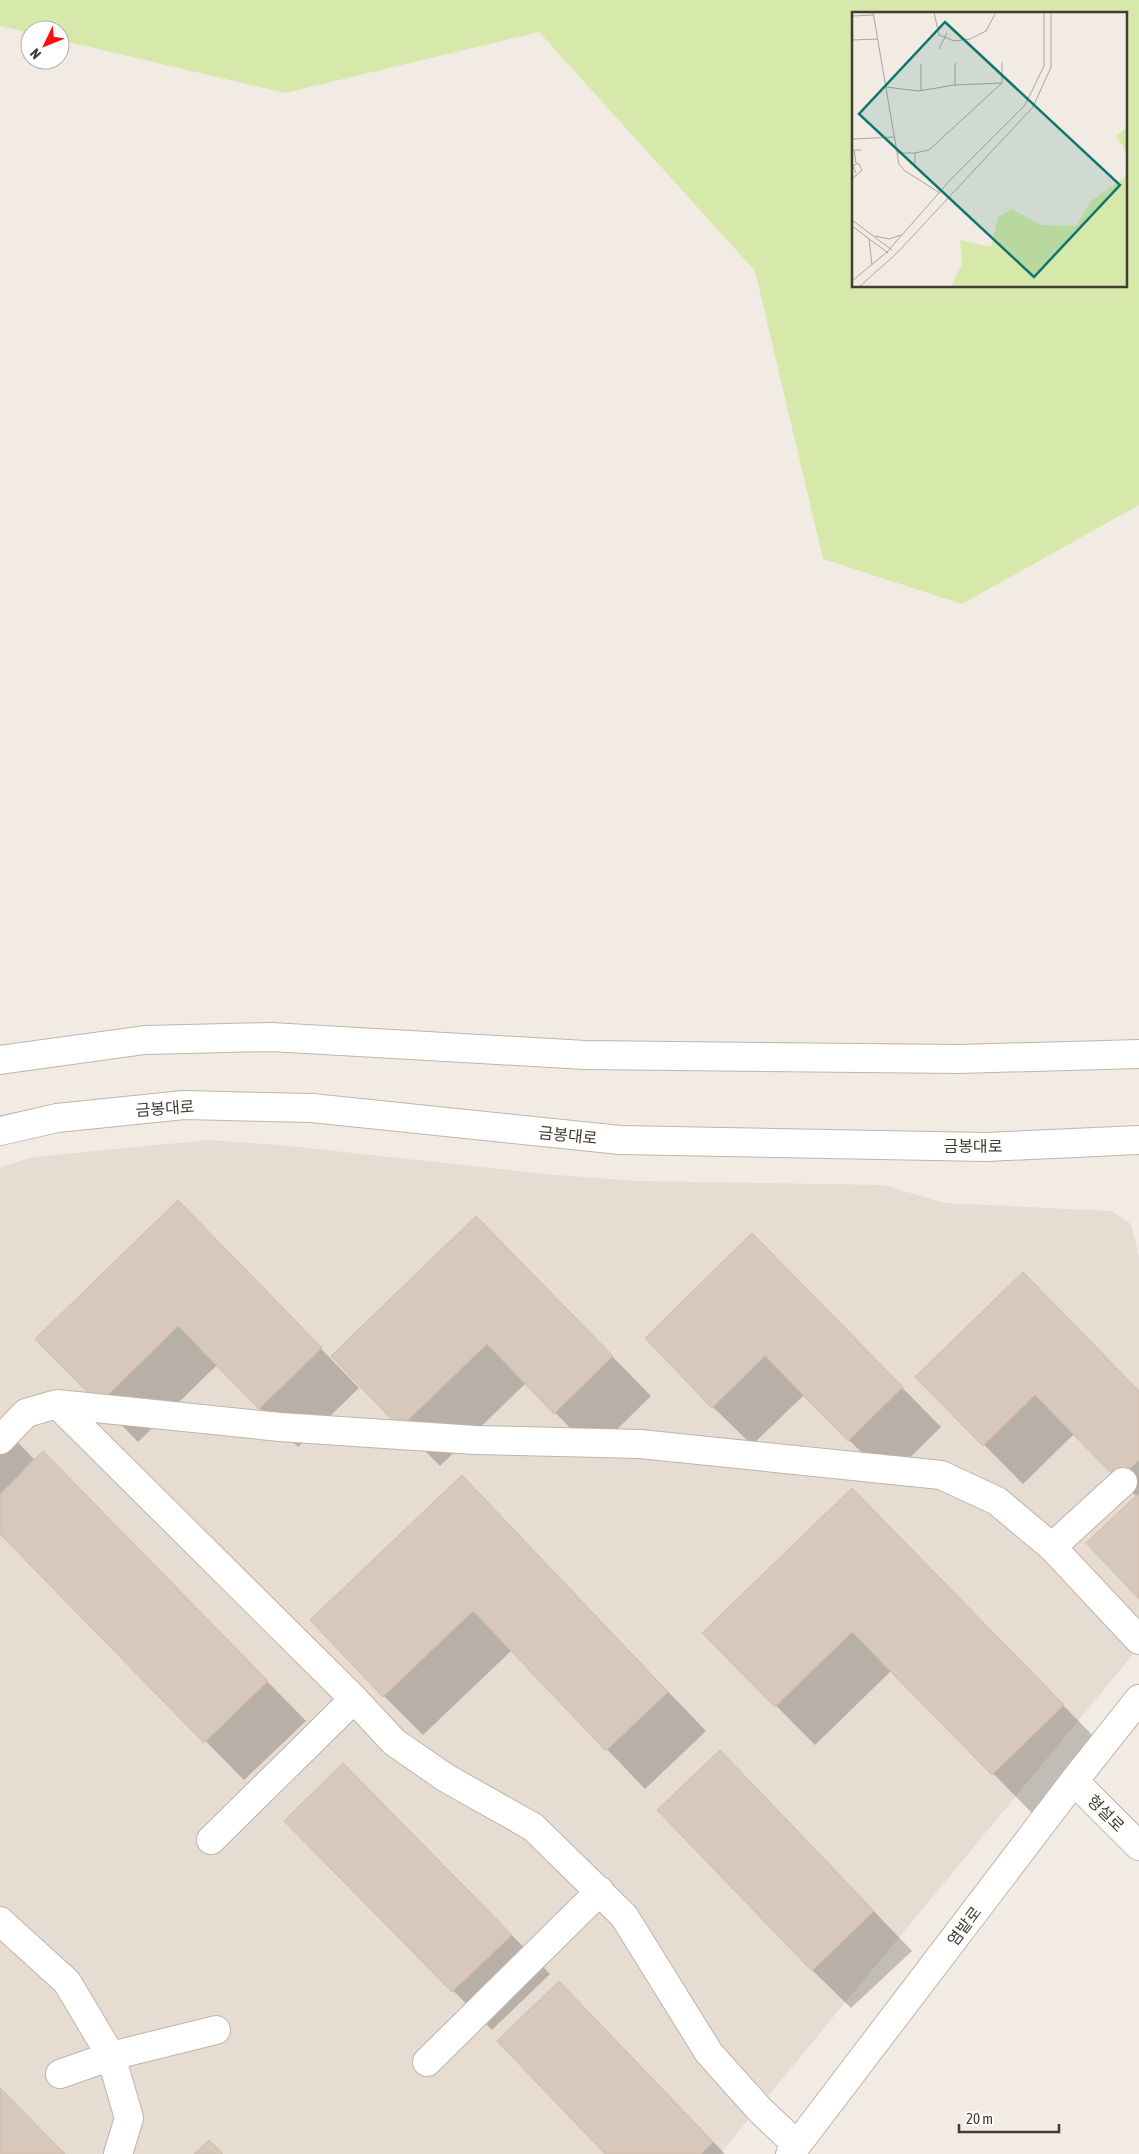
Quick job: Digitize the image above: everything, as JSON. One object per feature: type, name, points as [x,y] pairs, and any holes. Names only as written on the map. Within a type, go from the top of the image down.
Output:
[{"type":"street","points":[[0,1060],[145,1040],[271,1037],[585,1055],[959,1059],[1139,1054]]},
{"type":"street","name":"금봉대로","points":[[0,1131],[57,1118],[184,1105],[312,1108],[620,1140],[986,1147],[1139,1140]]},
{"type":"street","points":[[57,1404],[394,1742],[446,1778],[533,1827],[624,1916],[709,2053],[794,2150]]},
{"type":"street","points":[[0,1440],[26,1413],[57,1404],[280,1427],[475,1440],[640,1444],[941,1475],[997,1501],[1052,1547],[1139,1640]]},
{"type":"street","points":[[1052,1547],[1123,1482]]},
{"type":"street","name":"염밭로","points":[[794,2150],[1074,1781],[1139,1699]]},
{"type":"street","points":[[211,1840],[354,1700]]},
{"type":"street","name":"형설로","points":[[1074,1781],[1139,1846]]},
{"type":"street","points":[[427,2062],[600,1892]]},
{"type":"street","points":[[0,1921],[67,1982],[111,2056],[129,2118],[118,2154]]},
{"type":"street","points":[[60,2074],[111,2056],[216,2030]]},
{"type":"shaded area","points":[[209,1140],[280,1145],[545,1174],[635,1181],[884,1185],[944,1203],[1112,1211],[1131,1224],[1139,1256],[1139,1647],[720,2154],[0,2154],[0,1167],[34,1157]]},
{"type":"green space","points":[[0,0],[1139,0],[1139,505],[962,604],[823,559],[755,271],[539,32],[285,93],[70,42],[70,20],[20,20],[20,31],[0,26]]},
{"type":"building","points":[[178,1200],[322,1348],[259,1409],[178,1326],[99,1404],[35,1339]]},
{"type":"building","points":[[476,1216],[613,1356],[554,1414],[487,1344],[400,1428],[331,1356]]},
{"type":"building","points":[[752,1233],[903,1387],[848,1441],[765,1356],[712,1408],[645,1338]]},
{"type":"building","points":[[1023,1272],[1139,1391],[1139,1460],[1118,1480],[1035,1395],[983,1446],[915,1377]]},
{"type":"building","points":[[43,1451],[268,1681],[204,1743],[0,1534],[0,1494]]},
{"type":"building","points":[[462,1475],[668,1692],[606,1751],[473,1611],[383,1697],[310,1620]]},
{"type":"building","points":[[852,1488],[1064,1705],[992,1775],[852,1632],[775,1707],[702,1633]]},
{"type":"building","points":[[1139,1495],[1139,1599],[1086,1543]]},
{"type":"building","points":[[720,1750],[874,1911],[812,1971],[657,1810]]},
{"type":"building","points":[[343,1763],[512,1935],[452,1992],[284,1821]]},
{"type":"building","points":[[559,1981],[713,2142],[701,2154],[605,2154],[497,2041]]},
{"type":"building","points":[[0,2088],[65,2154],[0,2154]]},
{"type":"building","points":[[209,2140],[223,2154],[194,2154]]}]
